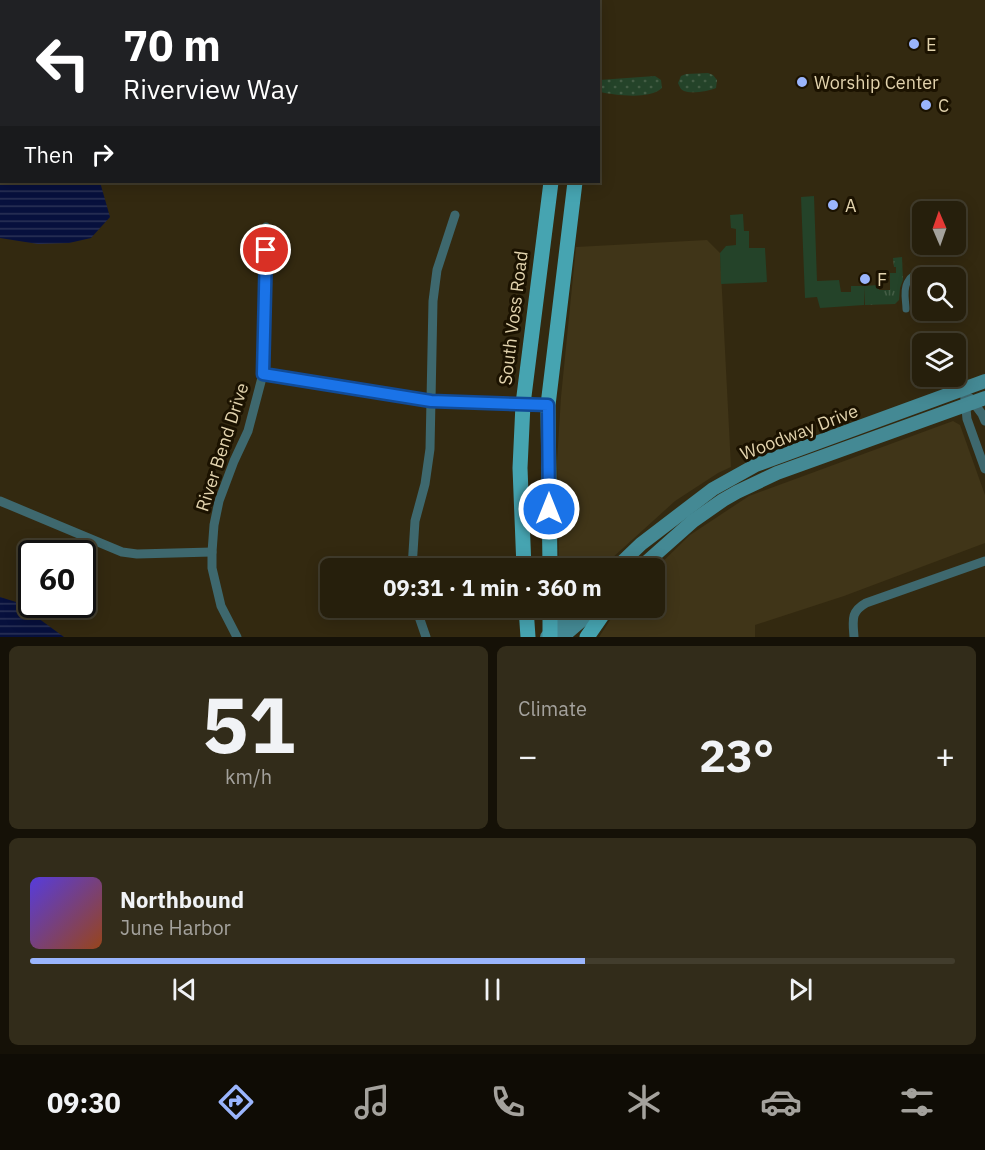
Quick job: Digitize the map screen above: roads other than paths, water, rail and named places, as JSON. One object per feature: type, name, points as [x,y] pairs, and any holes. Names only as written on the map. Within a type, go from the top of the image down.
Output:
[{"type":"main road","name":"South Voss Road","points":[[524,558],[520,468],[522,404],[551,183]]},
{"type":"main road","points":[[550,558],[548,405],[575,183]]},
{"type":"main road","points":[[544,235],[568,238]]},
{"type":"main road","name":"Woodway Drive","points":[[651,558],[693,521],[723,500],[776,474],[972,398],[985,381]]},
{"type":"main road","points":[[972,398],[985,388]]},
{"type":"main road","name":"Woodway Drive","points":[[626,558],[641,544],[713,489],[756,465],[815,443],[972,398]]},
{"type":"main road","points":[[815,443],[822,457]]},
{"type":"main road","points":[[713,489],[723,500]]},
{"type":"main road","points":[[527,618],[528,637]]},
{"type":"main road","points":[[551,618],[552,636]]},
{"type":"main road","points":[[552,636],[567,618]]},
{"type":"main road","points":[[552,636],[580,618]]},
{"type":"main road","points":[[587,637],[600,618]]},
{"type":"street","points":[[413,558],[415,521],[425,484],[430,449],[433,301],[436,270],[455,214]]},
{"type":"street","name":"River Bend Drive","points":[[237,637],[221,606],[214,578],[212,552],[219,501],[248,431],[263,374],[266,227]]},
{"type":"street","points":[[906,309],[906,284],[912,276]]},
{"type":"street","points":[[263,374],[431,401],[548,405]]},
{"type":"street","points":[[972,398],[985,421]]},
{"type":"street","points":[[972,398],[967,419],[985,469]]},
{"type":"street","points":[[0,501],[122,552],[158,554],[212,552]]},
{"type":"street","points":[[854,637],[854,613],[866,603],[985,561]]},
{"type":"street","points":[[419,618],[426,637]]},
{"type":"place","name":"E","points":[[914,44]]},
{"type":"place","name":"Worship Center","points":[[802,82]]},
{"type":"place","name":"C","points":[[926,105]]},
{"type":"place","name":"A","points":[[833,205]]},
{"type":"place","name":"F","points":[[865,279]]}]
